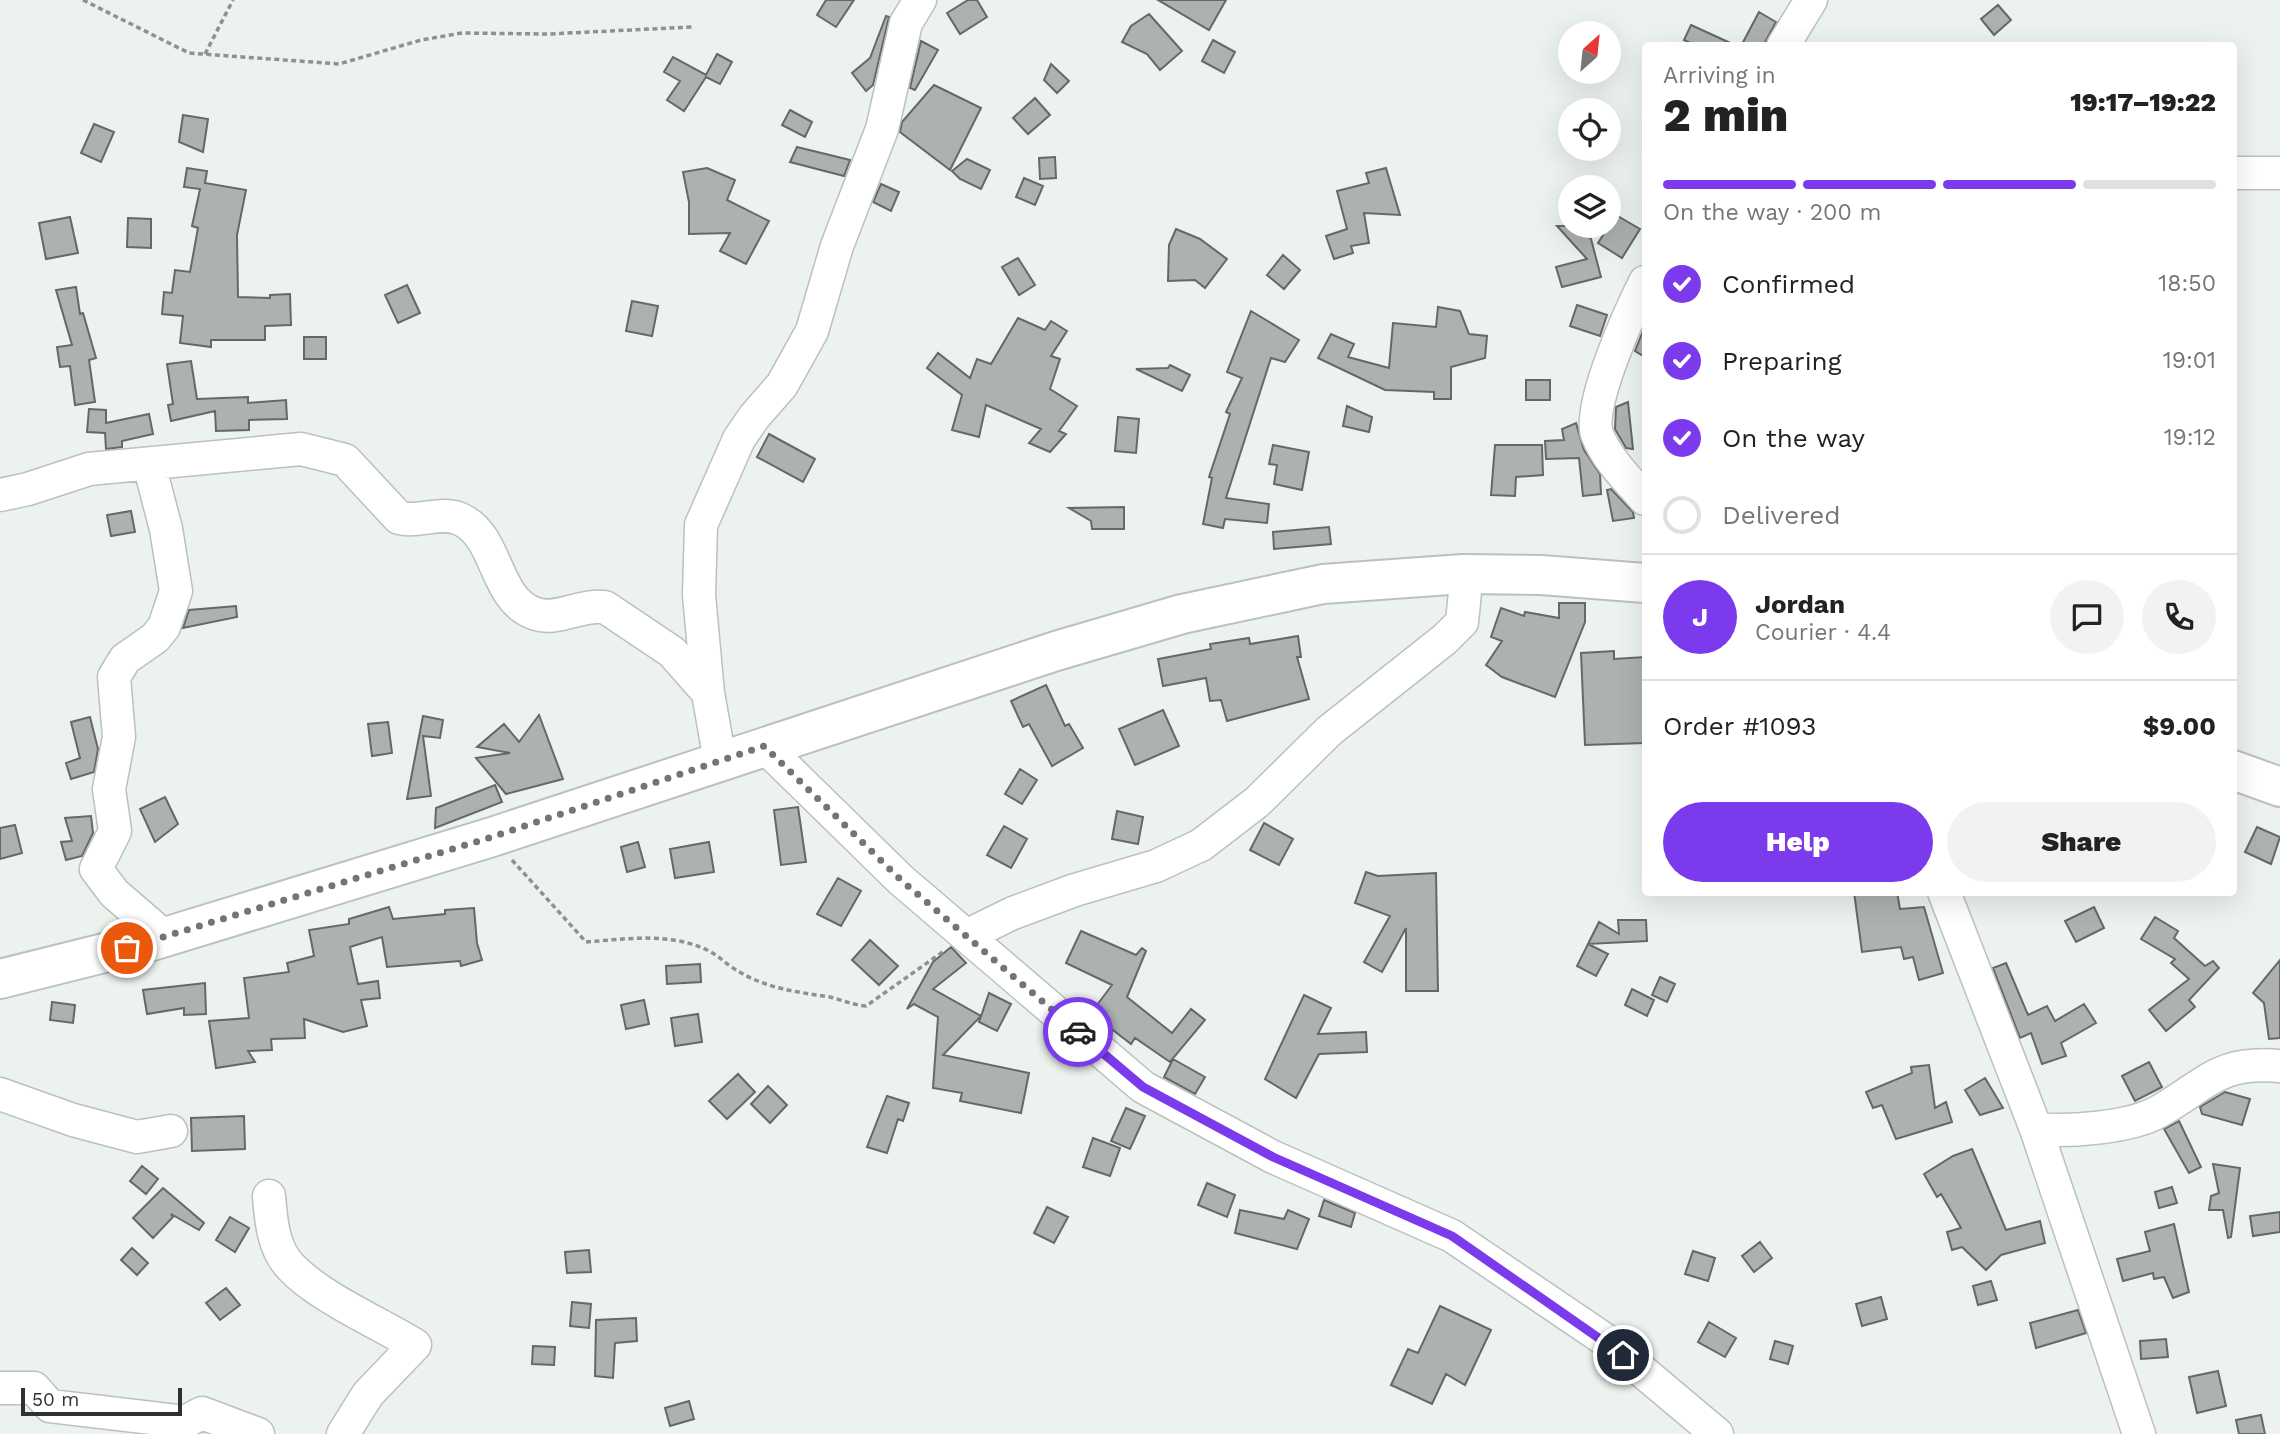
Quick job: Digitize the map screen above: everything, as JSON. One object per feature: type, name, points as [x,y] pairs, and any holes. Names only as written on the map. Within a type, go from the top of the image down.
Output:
[{"type":"main road","points":[[0,979],[165,937],[492,837],[1056,651],[1182,614],[1323,584],[1463,574],[1541,575],[1642,583]]},
{"type":"main road","points":[[2237,771],[2280,787]]},
{"type":"street","points":[[720,761],[708,693],[699,595],[701,525],[739,439],[782,385],[812,331],[837,246],[882,129],[906,23],[920,0]]},
{"type":"street","points":[[1785,42],[1811,0]]},
{"type":"street","points":[[2237,173],[2280,173]]},
{"type":"street","points":[[1642,289],[1613,356],[1595,412],[1597,432],[1608,454],[1642,495]]},
{"type":"street","points":[[0,495],[89,469],[301,449],[337,456],[352,465],[399,518],[454,517],[470,525],[511,595],[525,609],[538,615],[592,605],[605,607],[672,652],[708,693]]},
{"type":"street","points":[[149,464],[166,529],[176,591],[164,627],[155,638],[125,659],[114,677],[119,737],[109,789],[115,831],[96,869],[114,893],[165,937]]},
{"type":"street","points":[[966,936],[1013,913],[1156,866],[1201,845],[1257,802],[1329,731],[1462,622],[1465,592],[1463,574]]},
{"type":"street","points":[[764,746],[901,880],[1143,1087],[1273,1157],[1452,1236],[1604,1339],[1717,1434]]},
{"type":"street","points":[[1946,896],[2036,1129],[2139,1434]]},
{"type":"street","points":[[2036,1129],[2060,1131],[2104,1127],[2155,1114],[2215,1074],[2249,1064],[2280,1066]]},
{"type":"street","points":[[0,1094],[73,1120],[137,1138],[171,1131]]},
{"type":"street","points":[[269,1196],[271,1229],[289,1266],[314,1286],[415,1346],[368,1394],[343,1434]]},
{"type":"street","points":[[0,1388],[34,1388],[50,1406],[186,1422],[202,1413],[258,1434]]},
{"type":"path","points":[[83,0],[189,53],[273,57],[339,64],[421,40],[462,33],[549,34],[692,27]]},
{"type":"path","points":[[204,55],[233,0]]},
{"type":"path","points":[[492,837],[586,942],[646,937],[691,946],[707,950],[740,972],[777,988],[854,1005],[866,1006],[966,936]]},
{"type":"building","points":[[826,0],[854,0],[836,27],[817,15]]},
{"type":"building","points":[[968,0],[977,0],[987,17],[960,34],[947,13]]},
{"type":"building","points":[[1158,0],[1226,0],[1209,30]]},
{"type":"building","points":[[1998,5],[2011,20],[1994,35],[1981,19]]},
{"type":"building","points":[[1759,12],[1776,22],[1765,42],[1743,42]]},
{"type":"building","points":[[1149,14],[1182,51],[1160,70],[1147,54],[1122,42],[1131,26]]},
{"type":"building","points":[[886,16],[889,17],[873,85],[866,91],[852,73],[870,58]]},
{"type":"building","points":[[1691,25],[1728,42],[1688,42],[1684,40]]},
{"type":"building","points":[[1213,40],[1235,52],[1224,73],[1202,61]]},
{"type":"building","points":[[921,41],[938,50],[915,90],[910,88]]},
{"type":"building","points":[[717,54],[732,62],[720,84],[706,77],[684,111],[667,100],[680,81],[664,72],[673,57],[706,75]]},
{"type":"building","points":[[1051,64],[1069,81],[1057,93],[1044,80]]},
{"type":"building","points":[[934,85],[981,108],[950,170],[900,132],[902,122]]},
{"type":"building","points":[[1035,98],[1050,115],[1028,134],[1013,118]]},
{"type":"building","points":[[790,110],[812,122],[805,137],[782,125]]},
{"type":"building","points":[[183,115],[208,119],[203,152],[179,142]]},
{"type":"building","points":[[94,124],[114,132],[101,162],[81,153]]},
{"type":"building","points":[[797,147],[850,160],[844,176],[790,162]]},
{"type":"building","points":[[1055,157],[1056,178],[1040,179],[1039,158]]},
{"type":"building","points":[[967,159],[990,170],[981,189],[960,179],[952,171]]},
{"type":"building","points":[[187,168],[207,171],[205,183],[246,190],[237,235],[238,297],[270,298],[270,295],[290,294],[291,325],[265,326],[265,340],[211,340],[211,347],[180,343],[183,316],[162,314],[164,292],[172,293],[175,270],[190,272],[198,228],[192,226],[200,189],[184,187]]},
{"type":"building","points":[[707,168],[735,180],[727,200],[769,221],[746,264],[720,251],[730,233],[689,234],[689,202],[683,172]]},
{"type":"building","points":[[1386,168],[1400,215],[1364,213],[1369,243],[1351,246],[1353,253],[1334,259],[1326,236],[1347,229],[1337,191],[1369,183],[1366,173]]},
{"type":"building","points":[[1024,178],[1043,186],[1035,205],[1016,197]]},
{"type":"building","points":[[881,184],[899,192],[891,211],[873,202]]},
{"type":"building","points":[[70,217],[78,253],[46,259],[39,223]]},
{"type":"building","points":[[128,218],[151,219],[151,248],[127,247]]},
{"type":"building","points":[[1621,218],[1640,229],[1622,258],[1598,243],[1601,238],[1621,238]]},
{"type":"building","points":[[1176,229],[1200,239],[1227,259],[1205,288],[1195,280],[1168,281],[1169,245]]},
{"type":"building","points":[[1568,238],[1591,239],[1601,277],[1562,287],[1556,267],[1587,259]]},
{"type":"building","points":[[1283,255],[1300,270],[1284,289],[1267,275]]},
{"type":"building","points":[[1018,258],[1035,285],[1019,295],[1002,267]]},
{"type":"building","points":[[407,285],[420,313],[398,323],[385,295]]},
{"type":"building","points":[[76,287],[80,314],[83,313],[96,358],[89,360],[95,402],[75,405],[70,366],[60,367],[57,347],[72,345],[56,290]]},
{"type":"building","points":[[632,301],[658,306],[652,336],[626,331]]},
{"type":"building","points":[[1577,305],[1607,315],[1600,336],[1570,326]]},
{"type":"building","points":[[1438,307],[1460,311],[1469,334],[1487,336],[1485,358],[1451,367],[1451,399],[1434,399],[1434,392],[1385,390],[1318,358],[1331,334],[1354,344],[1348,357],[1389,368],[1393,323],[1436,327]]},
{"type":"building","points":[[1251,311],[1299,340],[1285,362],[1271,358],[1226,498],[1269,504],[1267,523],[1225,519],[1223,528],[1203,524],[1212,478],[1209,477],[1230,414],[1226,412],[1242,378],[1227,372]]},
{"type":"building","points":[[1018,318],[1045,330],[1051,321],[1067,331],[1051,356],[1060,359],[1050,389],[1077,406],[1059,431],[1066,434],[1050,452],[1029,443],[1041,429],[986,405],[979,437],[952,430],[962,395],[927,368],[938,353],[970,378],[977,359],[991,364]]},
{"type":"building","points":[[1642,334],[1642,355],[1635,351]]},
{"type":"building","points":[[304,337],[326,337],[326,359],[304,359]]},
{"type":"building","points":[[191,361],[197,399],[248,397],[248,403],[286,400],[287,419],[249,420],[249,430],[216,431],[215,411],[171,421],[168,405],[173,404],[167,364]]},
{"type":"building","points":[[1170,365],[1190,375],[1182,391],[1136,369],[1168,368]]},
{"type":"building","points":[[1526,380],[1550,380],[1550,400],[1526,400]]},
{"type":"building","points":[[1628,402],[1633,449],[1626,448],[1615,429],[1616,407]]},
{"type":"building","points":[[1347,406],[1372,417],[1369,432],[1343,426]]},
{"type":"building","points":[[89,409],[106,410],[106,423],[149,414],[153,434],[122,441],[122,447],[106,449],[105,433],[87,432]]},
{"type":"building","points":[[1118,417],[1139,419],[1136,453],[1115,451]]},
{"type":"building","points":[[1576,423],[1584,450],[1600,474],[1601,494],[1583,496],[1579,458],[1546,459],[1545,441],[1564,440],[1562,429]]},
{"type":"building","points":[[769,434],[815,459],[803,482],[757,457]]},
{"type":"building","points":[[1273,445],[1309,452],[1302,490],[1274,484],[1277,465],[1269,464]]},
{"type":"building","points":[[1495,445],[1542,445],[1543,475],[1516,477],[1515,496],[1491,495]]},
{"type":"building","points":[[1611,489],[1633,512],[1634,518],[1613,521],[1607,490]]},
{"type":"building","points":[[1124,507],[1124,529],[1092,529],[1091,521],[1069,508]]},
{"type":"building","points":[[131,511],[135,532],[111,536],[107,515]]},
{"type":"building","points":[[1329,527],[1331,544],[1274,549],[1273,532]]},
{"type":"building","points":[[1559,603],[1585,603],[1585,622],[1555,697],[1502,677],[1486,665],[1502,641],[1491,637],[1501,608],[1524,616],[1525,612],[1559,618]]},
{"type":"building","points":[[236,606],[237,617],[183,628],[189,610]]},
{"type":"building","points":[[1298,636],[1301,657],[1297,657],[1309,699],[1227,721],[1221,700],[1210,701],[1206,678],[1163,686],[1158,659],[1211,649],[1210,644],[1249,638],[1250,644]]},
{"type":"building","points":[[1614,651],[1614,659],[1642,657],[1642,743],[1585,745],[1581,653]]},
{"type":"building","points":[[1046,685],[1065,726],[1069,724],[1083,748],[1052,766],[1029,724],[1023,727],[1011,701]]},
{"type":"building","points":[[1163,710],[1179,746],[1135,765],[1119,729]]},
{"type":"building","points":[[539,715],[563,779],[506,794],[476,758],[510,753],[477,747],[504,724],[519,742]]},
{"type":"building","points":[[423,716],[443,720],[440,738],[423,736],[431,796],[407,799]]},
{"type":"building","points":[[90,717],[98,749],[94,772],[71,779],[66,763],[80,758],[71,722]]},
{"type":"building","points":[[388,722],[392,753],[372,756],[368,724]]},
{"type":"building","points":[[1020,769],[1037,780],[1022,804],[1005,794]]},
{"type":"building","points":[[495,785],[502,802],[435,828],[436,808]]},
{"type":"building","points":[[165,797],[178,824],[155,842],[140,809]]},
{"type":"building","points":[[798,807],[806,862],[781,865],[774,810]]},
{"type":"building","points":[[1117,811],[1143,817],[1138,844],[1112,839]]},
{"type":"building","points":[[91,816],[93,833],[82,856],[66,860],[61,842],[72,841],[65,818]]},
{"type":"building","points":[[1264,823],[1293,839],[1279,865],[1250,850]]},
{"type":"building","points":[[15,825],[22,853],[0,859],[0,828]]},
{"type":"building","points":[[1004,826],[1027,839],[1011,868],[987,855]]},
{"type":"building","points":[[2257,827],[2280,837],[2271,864],[2245,852]]},
{"type":"building","points":[[638,842],[645,867],[627,872],[621,847]]},
{"type":"building","points":[[709,842],[714,872],[675,878],[670,849]]},
{"type":"building","points":[[1366,872],[1378,876],[1436,873],[1438,991],[1406,991],[1406,928],[1382,972],[1364,962],[1390,916],[1355,903]]},
{"type":"building","points":[[838,878],[861,891],[841,926],[817,914]]},
{"type":"building","points":[[1855,896],[1898,896],[1900,909],[1924,907],[1943,973],[1919,980],[1913,957],[1904,959],[1901,947],[1862,952]]},
{"type":"building","points":[[389,907],[393,919],[474,908],[477,943],[482,960],[461,966],[460,961],[387,967],[382,937],[350,947],[358,984],[378,981],[380,998],[361,1000],[367,1026],[343,1032],[304,1019],[305,1038],[271,1039],[272,1050],[248,1051],[255,1062],[216,1068],[209,1021],[249,1018],[244,978],[289,972],[287,963],[314,956],[309,930],[349,924],[349,919]]},
{"type":"building","points":[[2094,907],[2104,928],[2076,942],[2065,921]]},
{"type":"building","points":[[2155,917],[2178,931],[2174,938],[2205,966],[2213,961],[2219,968],[2189,1000],[2195,1007],[2166,1031],[2149,1010],[2189,979],[2171,963],[2175,959],[2141,939]]},
{"type":"building","points":[[1618,920],[1646,920],[1647,941],[1588,944],[1599,922],[1619,934]]},
{"type":"building","points":[[1081,931],[1136,955],[1142,948],[1146,951],[1127,997],[1172,1033],[1191,1009],[1205,1020],[1170,1062],[1135,1038],[1131,1044],[1091,1013],[1112,985],[1066,963]]},
{"type":"building","points":[[870,940],[898,966],[879,985],[852,960]]},
{"type":"building","points":[[1588,944],[1608,954],[1596,976],[1577,966]]},
{"type":"building","points":[[951,947],[966,963],[933,989],[981,1016],[943,1055],[1029,1073],[1021,1113],[960,1101],[962,1093],[933,1088],[938,1017],[914,1004],[907,1009],[933,962]]},
{"type":"building","points":[[2280,960],[2280,1038],[2269,1039],[2264,1003],[2253,993]]},
{"type":"building","points":[[2006,963],[2028,1015],[2047,1006],[2055,1021],[2084,1004],[2096,1023],[2061,1043],[2066,1056],[2042,1064],[2031,1033],[2020,1038],[1993,968]]},
{"type":"building","points":[[700,964],[701,982],[667,984],[666,966]]},
{"type":"building","points":[[1660,977],[1675,984],[1667,1002],[1652,995]]},
{"type":"building","points":[[205,983],[206,1014],[184,1015],[184,1008],[147,1014],[143,990]]},
{"type":"building","points":[[1632,989],[1654,1000],[1647,1016],[1625,1005]]},
{"type":"building","points":[[989,993],[1011,1004],[997,1031],[979,1022]]},
{"type":"building","points":[[1304,995],[1331,1008],[1318,1034],[1366,1032],[1367,1052],[1319,1054],[1296,1098],[1265,1079]]},
{"type":"building","points":[[644,1000],[649,1024],[626,1029],[621,1005]]},
{"type":"building","points":[[52,1002],[75,1005],[73,1023],[50,1020]]},
{"type":"building","points":[[698,1014],[702,1042],[675,1046],[671,1018]]},
{"type":"building","points":[[1173,1059],[1205,1077],[1195,1094],[1164,1077]]},
{"type":"building","points":[[2149,1062],[2162,1087],[2135,1101],[2122,1076]]},
{"type":"building","points":[[1929,1065],[1935,1108],[1946,1102],[1952,1122],[1896,1139],[1882,1105],[1873,1108],[1866,1092],[1912,1073],[1911,1067]]},
{"type":"building","points":[[738,1074],[755,1092],[727,1119],[709,1101]]},
{"type":"building","points":[[1985,1078],[2003,1108],[1980,1115],[1965,1090]]},
{"type":"building","points":[[768,1086],[787,1105],[770,1123],[751,1104]]},
{"type":"building","points":[[2225,1092],[2250,1099],[2242,1125],[2202,1114],[2200,1107]]},
{"type":"building","points":[[887,1096],[909,1103],[903,1121],[898,1119],[887,1153],[867,1147]]},
{"type":"building","points":[[1126,1108],[1145,1116],[1130,1149],[1111,1141]]},
{"type":"building","points":[[244,1116],[245,1149],[192,1151],[191,1118]]},
{"type":"building","points":[[2179,1121],[2201,1167],[2189,1173],[2164,1129]]},
{"type":"building","points":[[1093,1138],[1120,1148],[1110,1176],[1083,1167]]},
{"type":"building","points":[[1972,1149],[2006,1230],[2040,1221],[2045,1243],[2001,1255],[1986,1270],[1962,1247],[1952,1250],[1947,1232],[1961,1228],[1941,1194],[1937,1197],[1924,1174],[1953,1156]]},
{"type":"building","points":[[2213,1164],[2240,1168],[2231,1237],[2228,1238],[2223,1210],[2209,1210],[2211,1196],[2219,1193]]},
{"type":"building","points":[[142,1166],[158,1179],[146,1194],[130,1181]]},
{"type":"building","points":[[1207,1183],[1235,1195],[1227,1217],[1198,1205]]},
{"type":"building","points":[[2172,1187],[2177,1203],[2159,1208],[2155,1192]]},
{"type":"building","points":[[163,1188],[204,1223],[199,1230],[171,1214],[173,1217],[153,1238],[133,1218]]},
{"type":"building","points":[[1324,1200],[1355,1213],[1351,1227],[1319,1216]]},
{"type":"building","points":[[1047,1207],[1068,1217],[1054,1243],[1034,1233]]},
{"type":"building","points":[[1240,1210],[1284,1219],[1288,1210],[1309,1219],[1297,1249],[1235,1233]]},
{"type":"building","points":[[2280,1212],[2280,1232],[2253,1236],[2250,1216]]},
{"type":"building","points":[[230,1217],[249,1228],[235,1252],[216,1240]]},
{"type":"building","points":[[2174,1224],[2189,1292],[2173,1298],[2164,1277],[2154,1279],[2153,1273],[2123,1281],[2117,1259],[2150,1251],[2145,1232]]},
{"type":"building","points":[[1760,1242],[1772,1258],[1754,1272],[1742,1256]]},
{"type":"building","points":[[132,1248],[148,1263],[137,1275],[121,1260]]},
{"type":"building","points":[[589,1250],[591,1272],[567,1273],[565,1252]]},
{"type":"building","points":[[1693,1251],[1715,1258],[1708,1281],[1685,1274]]},
{"type":"building","points":[[1991,1281],[1997,1300],[1978,1305],[1973,1286]]},
{"type":"building","points":[[226,1288],[240,1305],[220,1320],[206,1303]]},
{"type":"building","points":[[1881,1297],[1887,1319],[1862,1326],[1856,1304]]},
{"type":"building","points":[[572,1302],[591,1304],[589,1328],[570,1326]]},
{"type":"building","points":[[1440,1306],[1491,1330],[1465,1385],[1446,1374],[1432,1404],[1391,1385],[1408,1349],[1418,1353]]},
{"type":"building","points":[[2078,1310],[2086,1333],[2036,1348],[2030,1323]]},
{"type":"building","points":[[636,1318],[637,1341],[615,1343],[613,1378],[595,1376],[596,1320]]},
{"type":"building","points":[[1709,1322],[1736,1338],[1725,1357],[1698,1342]]},
{"type":"building","points":[[2166,1339],[2168,1357],[2141,1359],[2140,1341]]},
{"type":"building","points":[[1775,1341],[1793,1346],[1788,1364],[1770,1359]]},
{"type":"building","points":[[533,1346],[555,1347],[554,1365],[532,1364]]},
{"type":"building","points":[[2218,1371],[2226,1406],[2197,1413],[2189,1377]]},
{"type":"building","points":[[689,1401],[694,1419],[670,1426],[665,1408]]},
{"type":"building","points":[[2261,1415],[2265,1434],[2239,1434],[2236,1420]]},
{"type":"way so far","points":[[127,948],[492,837],[669,780],[764,746],[901,880],[1078,1032]]},
{"type":"route","points":[[1078,1032],[1143,1087],[1273,1157],[1452,1236],[1604,1339],[1623,1355]]}]
